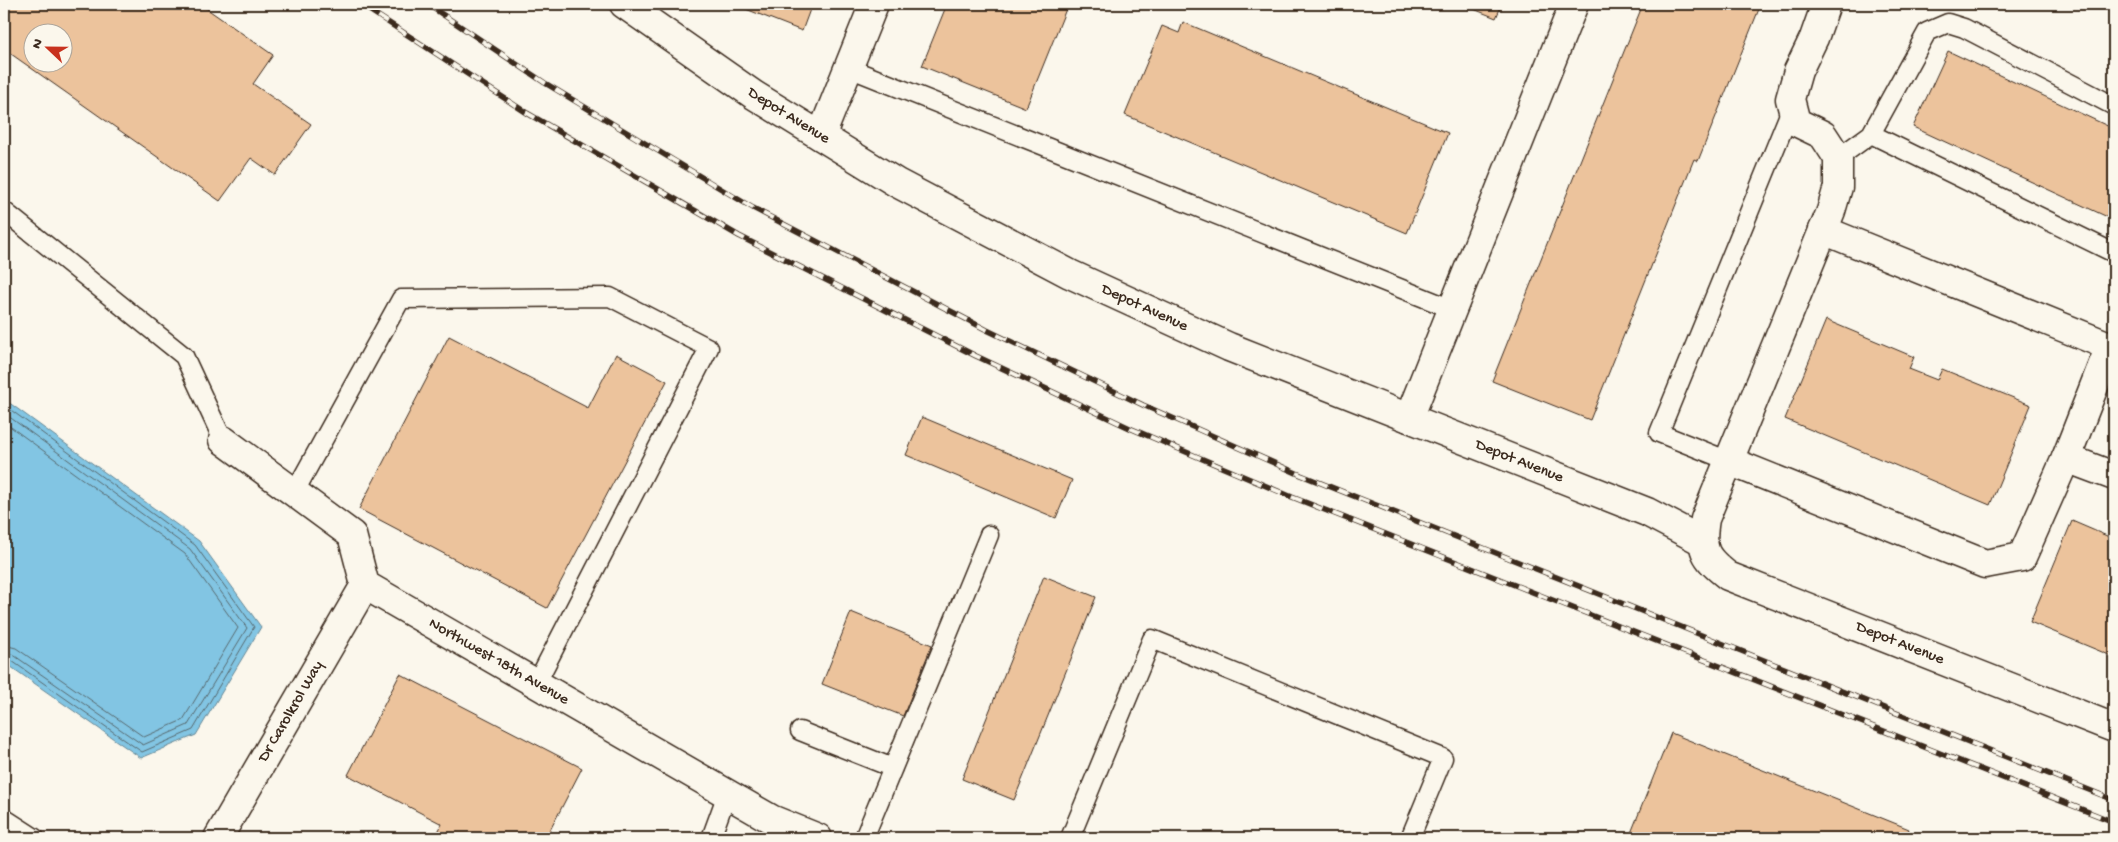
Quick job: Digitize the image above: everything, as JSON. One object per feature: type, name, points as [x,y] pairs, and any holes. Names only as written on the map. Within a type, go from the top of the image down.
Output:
[{"type":"street","name":"Depot Avenue","points":[[624,4],[754,95],[897,183],[1070,274],[1229,346],[1647,512],[1702,541],[1710,562],[1728,576],[2114,728]]},
{"type":"street","points":[[821,136],[874,4]]},
{"type":"street","points":[[1409,418],[1574,4]]},
{"type":"street","points":[[1702,541],[1705,519],[1823,230],[1838,187],[1838,158],[1823,135],[1796,122],[1790,99],[1798,71],[1814,38],[1826,4]]},
{"type":"street","points":[[1729,461],[1985,564],[2022,557],[2112,347],[1823,230]]},
{"type":"street","points":[[224,440],[352,535],[366,585]]},
{"type":"street","points":[[2066,458],[2114,476]]},
{"type":"street","name":"Northwest 18th Avenue","points":[[366,585],[771,819],[818,838]]},
{"type":"street","name":"Dr Carolkrol Way","points":[[218,838],[366,585]]},
{"type":"lane","points":[[1838,158],[1870,134],[1927,32],[1948,23],[1964,28],[2114,106]]},
{"type":"lane","points":[[849,68],[1452,309]]},
{"type":"lane","points":[[1729,461],[1659,433],[1792,106]]},
{"type":"lane","points":[[1870,134],[2114,253]]},
{"type":"lane","points":[[4,211],[184,356],[224,440]]},
{"type":"lane","points":[[294,493],[401,299],[610,297],[710,348],[536,684]]},
{"type":"lane","points":[[864,838],[988,535]]},
{"type":"lane","points":[[1070,838],[1152,639],[1443,758],[1410,838]]},
{"type":"lane","points":[[800,731],[893,768]]},
{"type":"lane","points":[[711,838],[728,794]]},
{"type":"lane","points":[[4,818],[35,838]]},
{"type":"water","points":[[4,399],[199,541],[261,627],[196,735],[141,758],[4,662]]},
{"type":"building","points":[[4,4],[200,4],[273,55],[253,84],[311,124],[275,175],[251,158],[220,201],[37,72],[72,72],[72,22],[22,22],[22,62],[4,49]]},
{"type":"building","points":[[733,4],[812,4],[802,31]]},
{"type":"building","points":[[947,4],[1068,4],[1026,108],[922,66]]},
{"type":"building","points":[[1461,4],[1502,4],[1496,18]]},
{"type":"building","points":[[1643,4],[1761,4],[1698,161],[1694,159],[1590,420],[1492,381]]},
{"type":"building","points":[[1183,22],[1448,133],[1407,233],[1125,115],[1162,26],[1179,33]]},
{"type":"building","points":[[1948,51],[2114,129],[2114,220],[1913,127]]},
{"type":"building","points":[[1826,320],[1914,357],[1909,369],[1937,380],[1942,369],[2031,405],[1990,505],[1785,419]]},
{"type":"building","points":[[449,336],[588,408],[616,354],[667,381],[547,608],[359,509]]},
{"type":"building","points":[[922,417],[1072,480],[1056,518],[906,455]]},
{"type":"building","points":[[2072,521],[2114,539],[2114,657],[2030,622]]},
{"type":"building","points":[[1044,576],[1096,597],[1014,800],[962,779]]},
{"type":"building","points":[[851,612],[932,645],[903,716],[822,684]]},
{"type":"building","points":[[400,674],[582,768],[546,838],[435,838],[442,824],[348,775]]},
{"type":"building","points":[[1671,733],[1909,829],[1906,838],[1629,838]]},
{"type":"railway","points":[[360,4],[527,113],[739,236],[976,356],[1132,429],[1292,497],[2114,822]]},
{"type":"railway","points":[[427,4],[545,83],[753,208],[987,330],[1143,405],[1301,475],[2114,800]]}]
